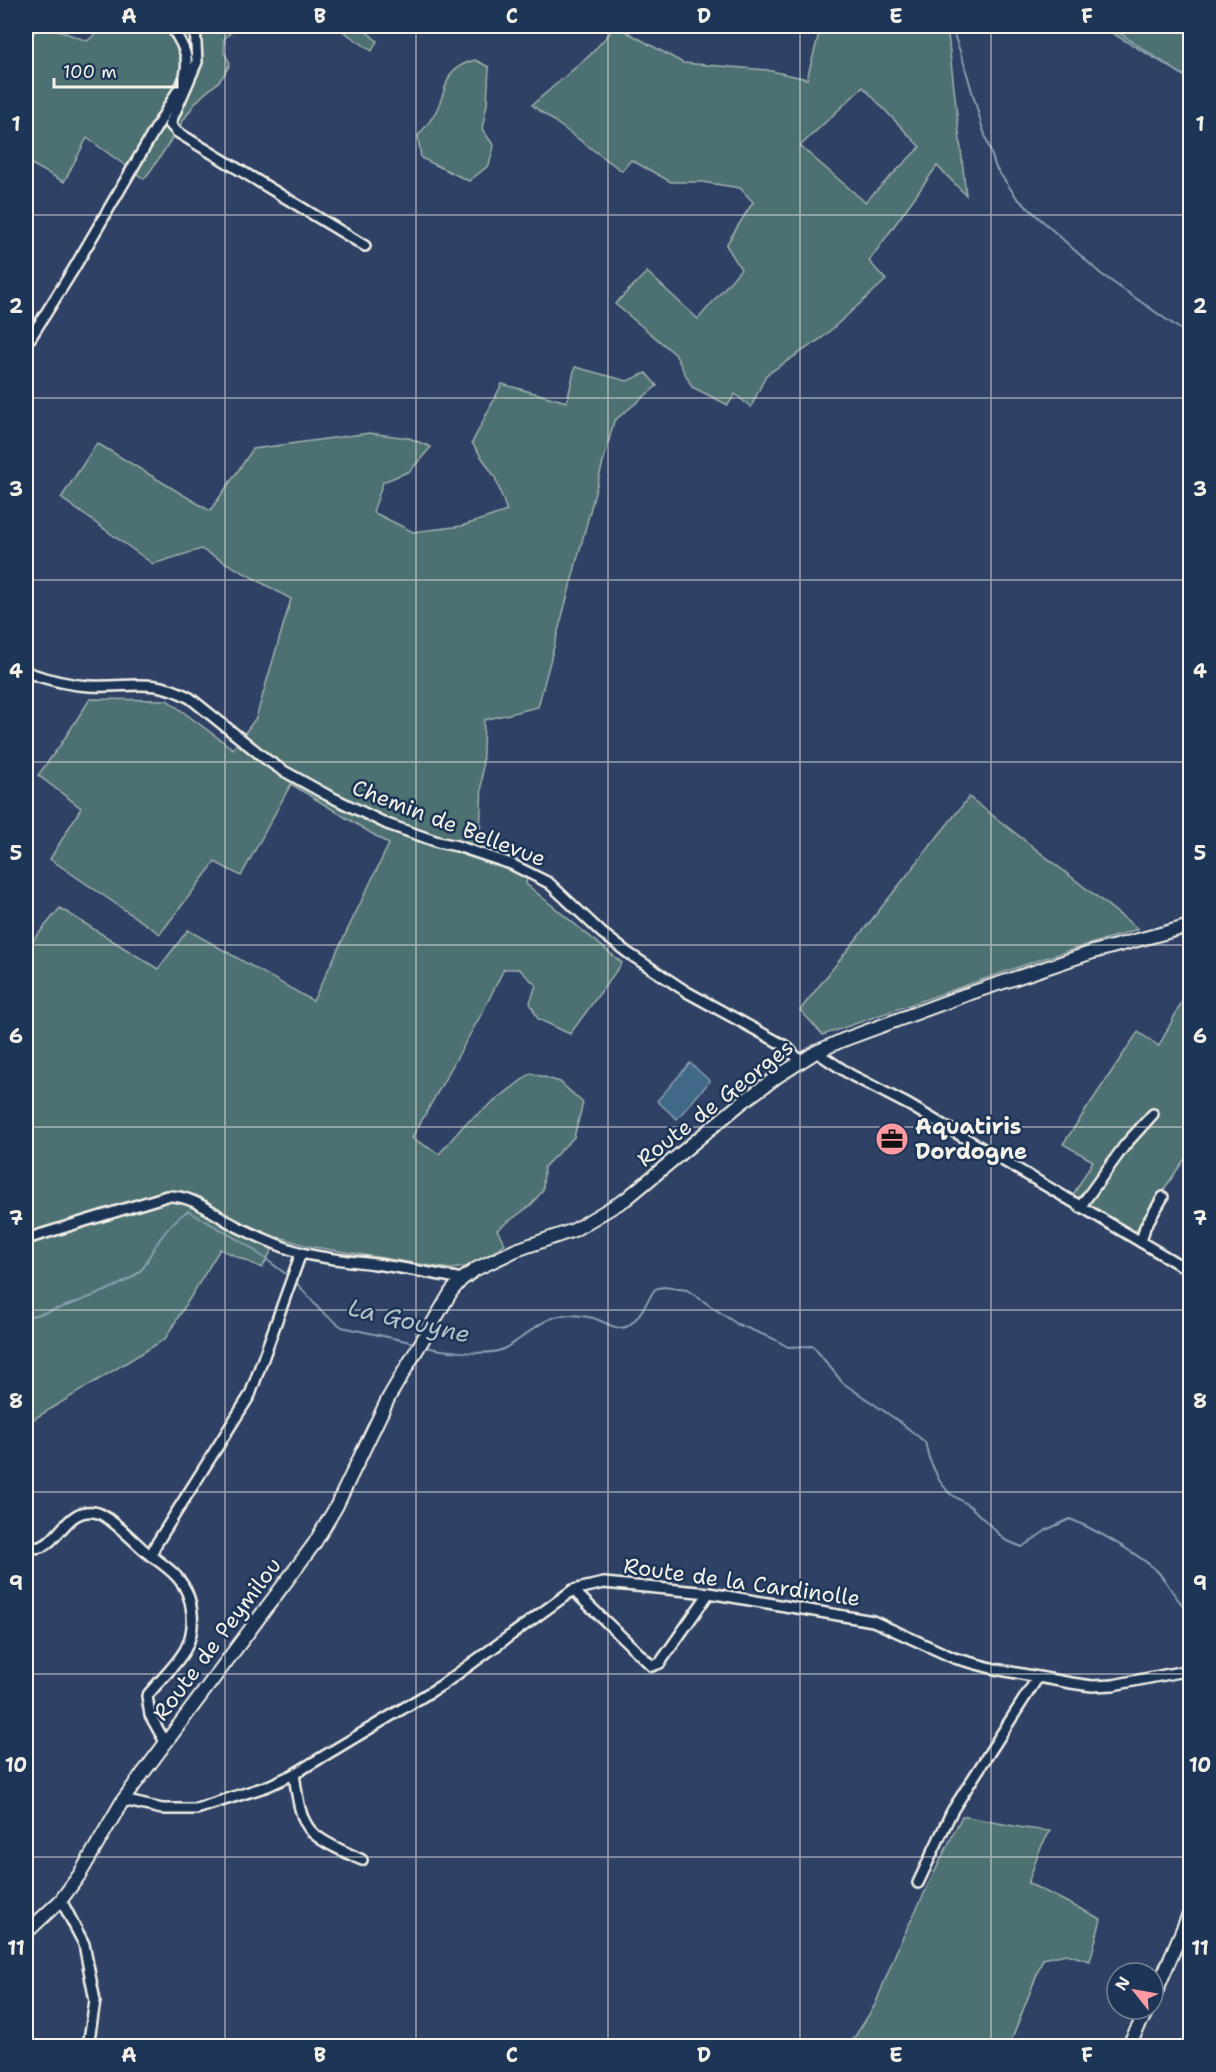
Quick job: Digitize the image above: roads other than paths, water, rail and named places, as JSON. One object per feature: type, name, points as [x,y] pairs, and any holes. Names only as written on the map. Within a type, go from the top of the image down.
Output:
[{"type":"street","points":[[26,342],[31,338],[73,270],[184,80],[188,67],[186,54],[171,26]]},
{"type":"street","points":[[195,26],[197,62],[170,124],[177,132],[365,246]]},
{"type":"street","name":"Chemin de Bellevue","points":[[26,672],[76,686],[153,685],[178,691],[282,770],[327,795],[387,824],[505,862],[549,883],[602,933],[628,953],[687,992],[787,1047],[800,1061]]},
{"type":"street","name":"Route de Georges","points":[[415,1352],[451,1292],[461,1280],[476,1269],[516,1250],[574,1230],[626,1199],[740,1104],[816,1052],[964,995],[1093,952],[1191,926]]},
{"type":"street","points":[[816,1052],[851,1075],[909,1106],[1191,1271]]},
{"type":"street","points":[[1080,1207],[1125,1145],[1153,1113]]},
{"type":"street","points":[[26,1239],[167,1196],[176,1196],[192,1200],[235,1225],[301,1253],[461,1280]]},
{"type":"street","points":[[1141,1242],[1145,1227],[1163,1197]]},
{"type":"street","points":[[151,1556],[155,1546],[250,1395],[301,1253]]},
{"type":"street","name":"Route de Peymilou","points":[[26,1933],[61,1900],[80,1874],[123,1800],[314,1544],[336,1507],[389,1397],[415,1352]]},
{"type":"street","points":[[26,1546],[36,1549],[48,1545],[69,1520],[84,1512],[93,1512],[104,1515],[177,1577],[188,1593],[192,1606],[192,1622],[186,1648],[147,1696],[150,1715],[165,1743]]},
{"type":"street","name":"Route de la Cardinolle","points":[[123,1800],[162,1809],[196,1809],[268,1786],[294,1774],[442,1685],[573,1590],[604,1583],[709,1593],[873,1621],[954,1658],[1071,1683],[1103,1686],[1191,1670]]},
{"type":"street","points":[[573,1590],[652,1666],[660,1663],[709,1593]]},
{"type":"street","points":[[918,1883],[952,1811],[1038,1677]]},
{"type":"street","points":[[294,1774],[303,1816],[312,1831],[362,1860]]},
{"type":"street","points":[[61,1900],[84,1944],[95,2001],[88,2046]]},
{"type":"street","points":[[1165,1971],[1191,1912]]},
{"type":"street","points":[[1128,2046],[1142,2021]]},
{"type":"water","points":[[690,1063],[710,1081],[677,1119],[657,1101]]},
{"type":"waterway","points":[[951,26],[996,168],[1017,198],[1101,274],[1190,336]]},
{"type":"waterway","points":[[1109,26],[1190,80]]},
{"type":"waterway","name":"La Gouyne","points":[[26,1317],[87,1298],[134,1276],[143,1267],[167,1230],[188,1211],[247,1245],[290,1277]]},
{"type":"waterway","name":"La Gouyne","points":[[295,1281],[321,1311],[342,1327],[415,1343]]},
{"type":"waterway","name":"La Gouyne","points":[[423,1346],[462,1352],[494,1352],[509,1346],[548,1320],[565,1315],[590,1317],[615,1327],[624,1328],[636,1319],[655,1289],[663,1287],[687,1290],[737,1324],[788,1347],[813,1346],[843,1383],[925,1442],[939,1480],[949,1493],[970,1506],[1005,1540],[1022,1547],[1048,1529],[1070,1519],[1114,1541],[1155,1569],[1190,1612]]},
{"type":"place","name":"Aquatiris Dordogne","points":[[892,1139]]}]
